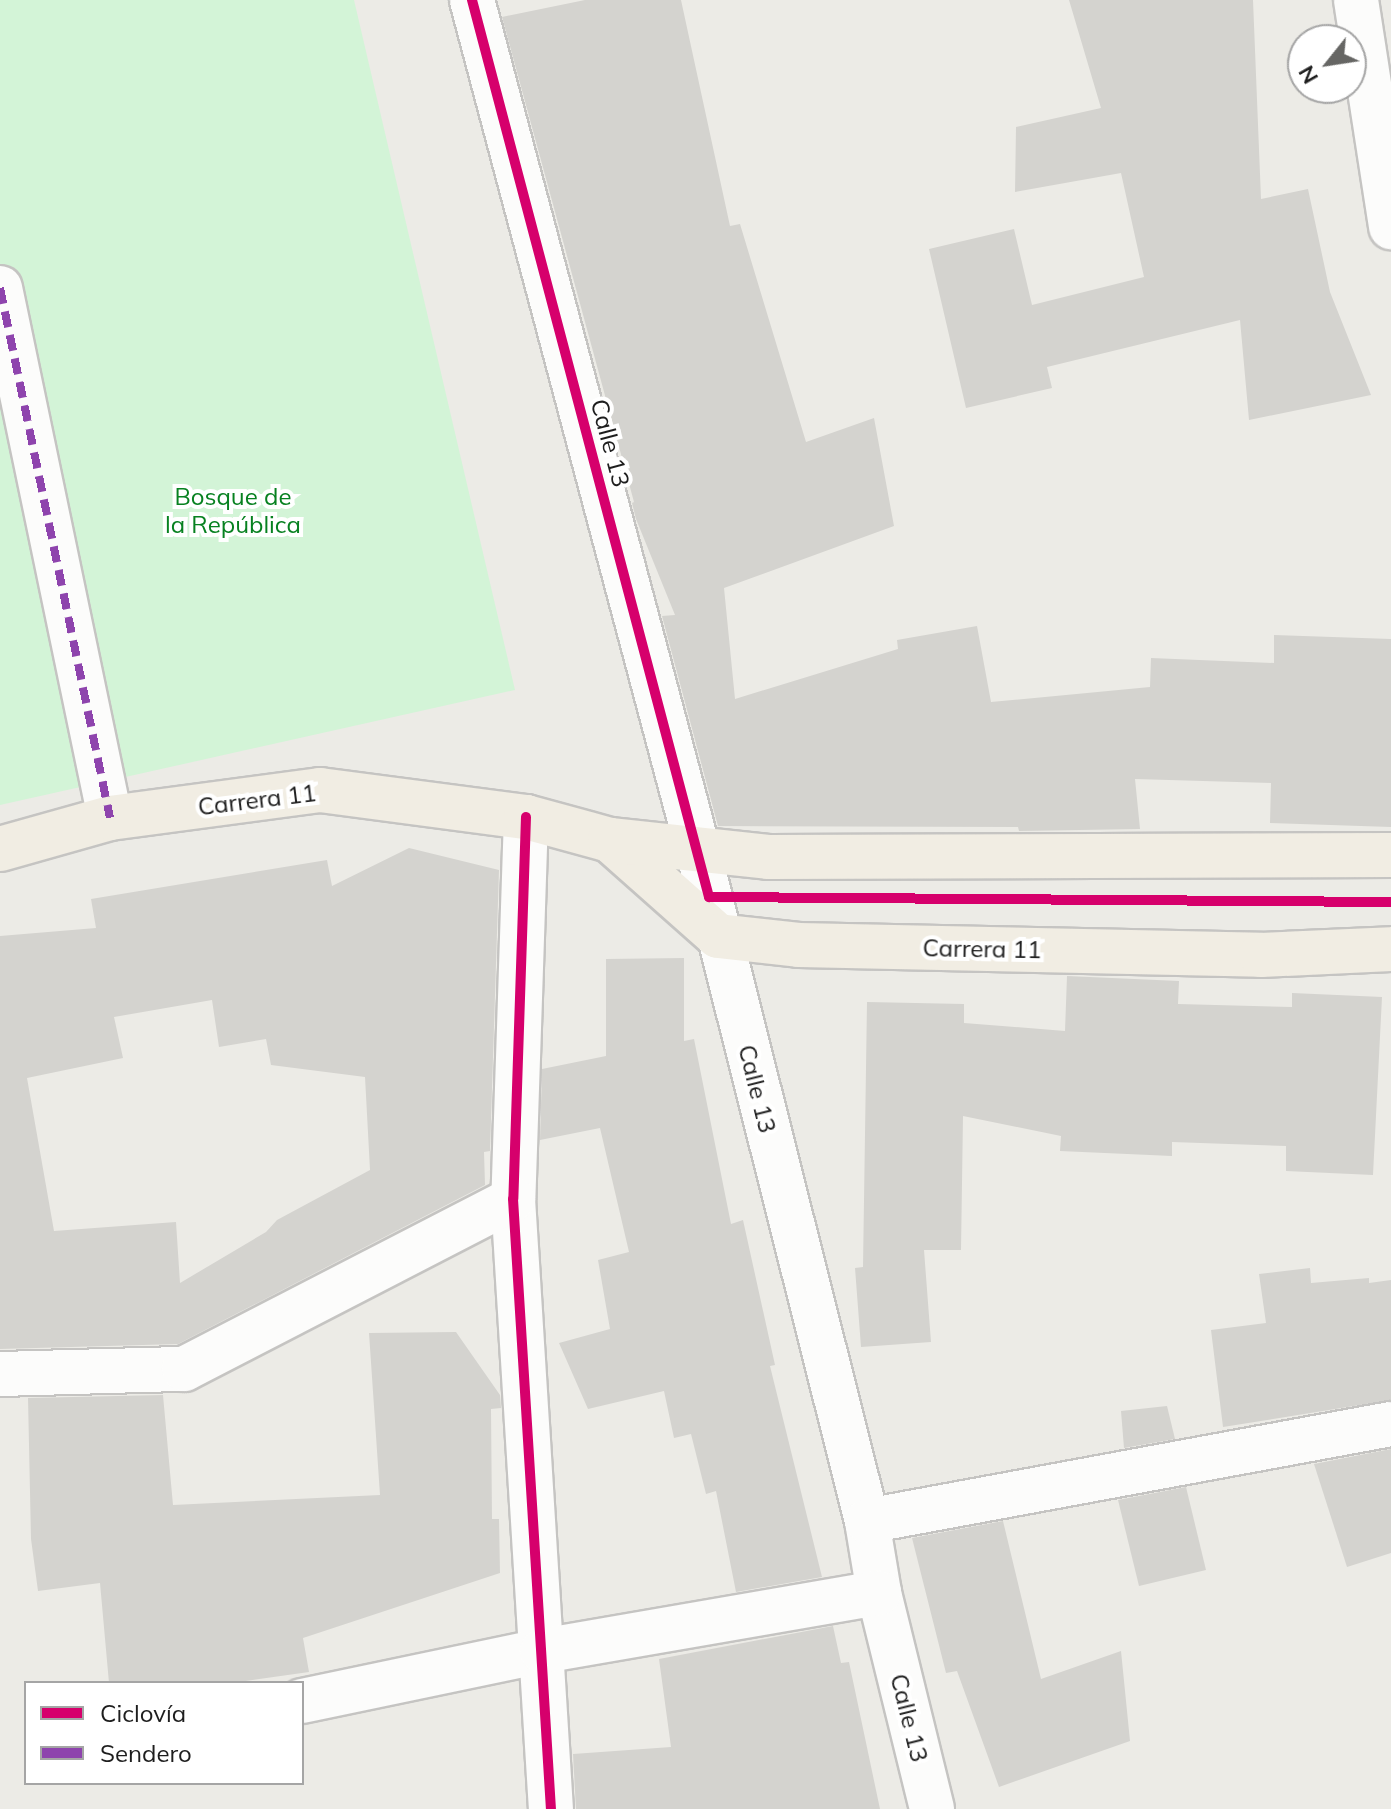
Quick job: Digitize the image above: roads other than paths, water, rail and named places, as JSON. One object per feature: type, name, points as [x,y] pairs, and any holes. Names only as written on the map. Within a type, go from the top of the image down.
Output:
[{"type":"main road","name":"Carrera 11","points":[[0,849],[110,818],[320,790],[526,817],[610,840],[768,857],[1391,855]]},
{"type":"main road","name":"Carrera 11","points":[[610,840],[718,936],[799,945],[1261,955],[1391,949]]},
{"type":"street","name":"Calle 13","points":[[472,0],[698,850],[867,1521],[879,1593],[932,1809]]},
{"type":"street","points":[[1356,0],[1391,227]]},
{"type":"street","points":[[0,288],[7,355],[110,818]]},
{"type":"street","points":[[526,817],[513,1199],[551,1809]]},
{"type":"street","points":[[0,1374],[184,1369],[513,1199]]},
{"type":"street","points":[[867,1521],[1391,1424]]},
{"type":"street","points":[[304,1701],[542,1651],[879,1593]]},
{"type":"park label","name":"Bosque de la República","points":[[233,511]]}]
